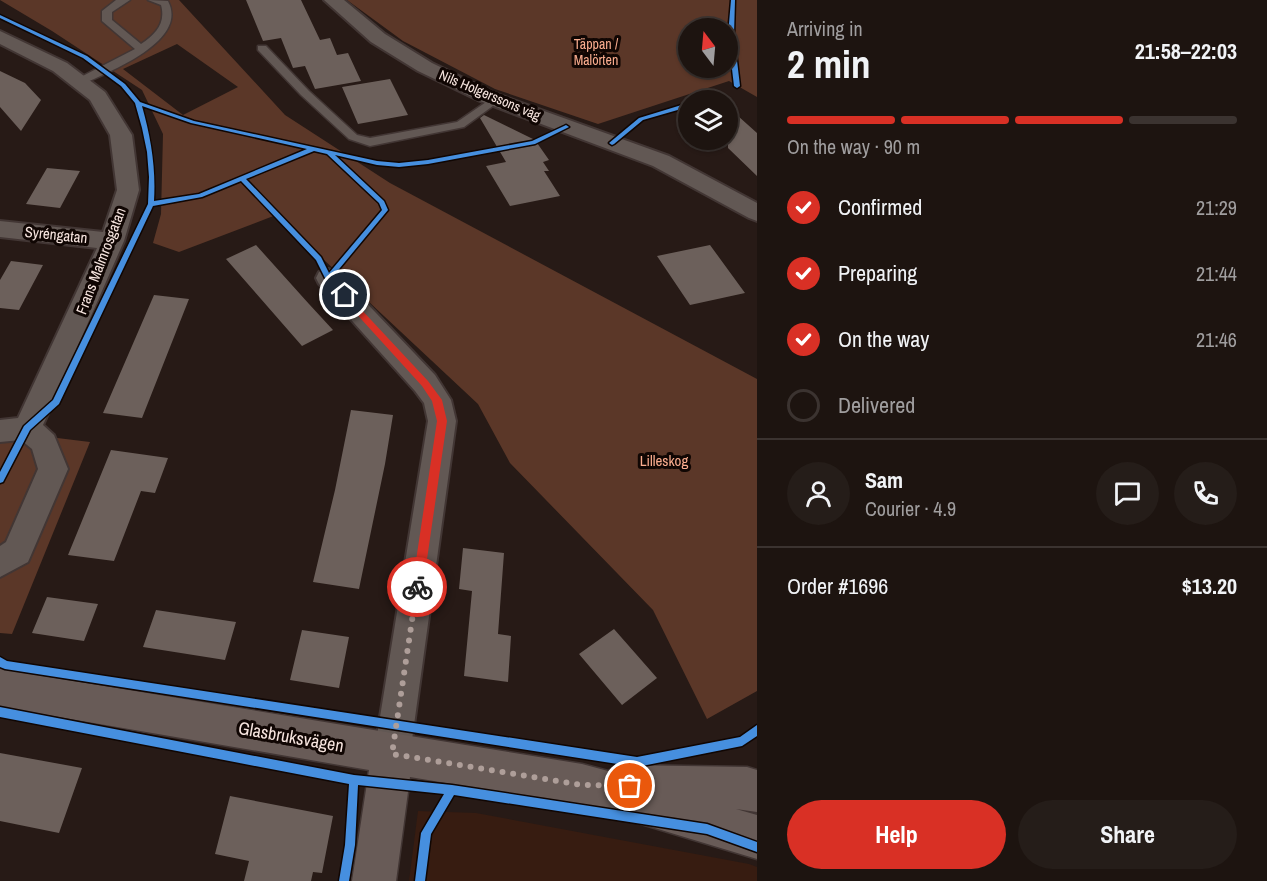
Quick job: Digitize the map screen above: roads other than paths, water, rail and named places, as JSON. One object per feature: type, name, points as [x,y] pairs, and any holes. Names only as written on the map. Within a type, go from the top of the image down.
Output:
[{"type":"main road","name":"Glasbruksvägen","points":[[0,688],[582,785],[757,837]]},
{"type":"main road","points":[[375,881],[392,754]]},
{"type":"main road","name":"Glasbruksvägen","points":[[582,785],[747,788],[757,791]]},
{"type":"street","name":"Nils Holgerssons väg","points":[[333,0],[378,38],[425,67],[496,100],[661,161],[757,213]]},
{"type":"street","name":"Frans Malmrosgatan","points":[[0,37],[60,67],[98,96],[121,135],[128,190],[112,241],[78,321],[13,430]]},
{"type":"street","name":"Syréngatan","points":[[0,229],[112,241]]},
{"type":"street","points":[[328,278],[425,383],[437,400],[442,421],[392,754]]},
{"type":"street","points":[[0,563],[17,552],[53,469],[44,443],[13,430]]},
{"type":"lane","points":[[125,0],[115,4],[107,11],[107,21],[140,48]]},
{"type":"lane","points":[[79,82],[121,61],[155,38],[165,26],[168,12],[165,3],[153,0]]},
{"type":"lane","points":[[262,48],[305,93],[353,137],[370,142],[460,125],[496,100]]},
{"type":"park label","name":"Täppan / Malörten","points":[[596,52]]},
{"type":"park label","name":"Lilleskog","points":[[664,461]]}]
